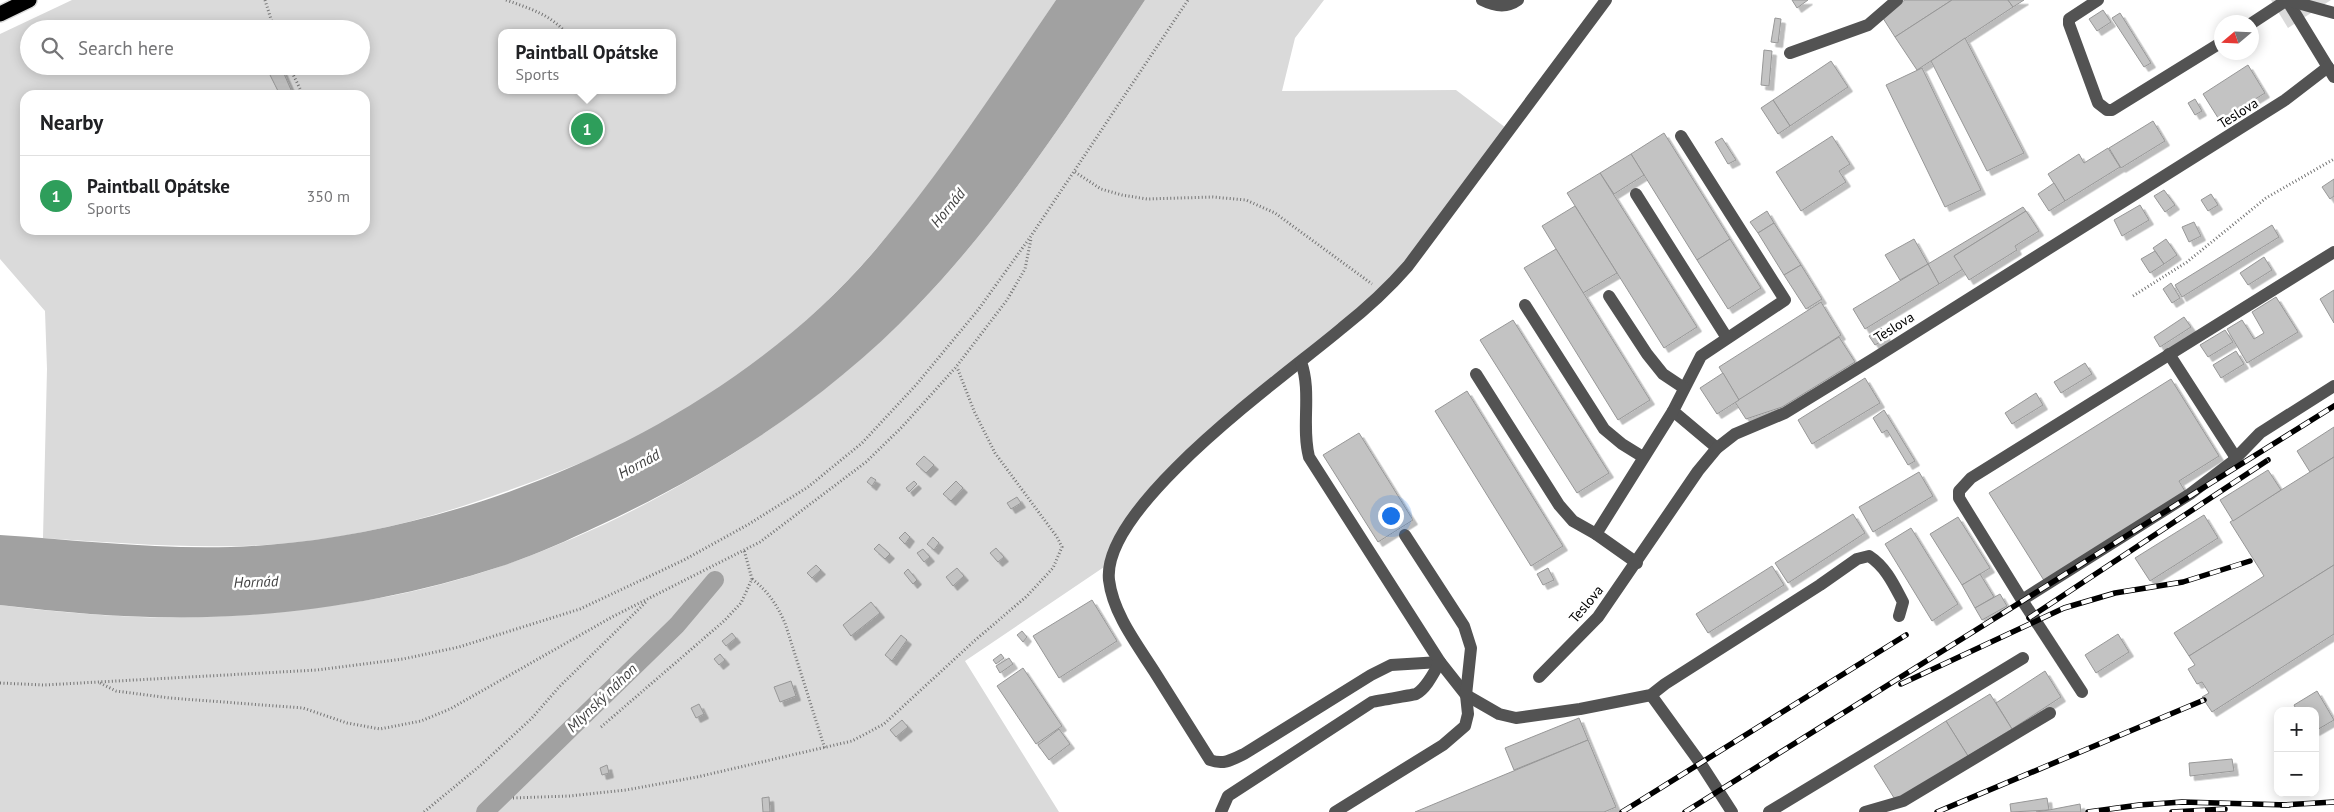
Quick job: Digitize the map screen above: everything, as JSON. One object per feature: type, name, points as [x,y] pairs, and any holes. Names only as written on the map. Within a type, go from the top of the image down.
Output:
[{"type":"highway","points":[[0,14],[29,0]]},
{"type":"lane","points":[[1482,0],[1500,6],[1510,5],[1518,0]]},
{"type":"lane","points":[[1440,662],[1391,665],[1384,668],[1244,754],[1227,762],[1217,763],[1210,760],[1127,628],[1115,604],[1109,579],[1110,563],[1128,524],[1179,464],[1227,421],[1384,293],[1408,266],[1606,0]]},
{"type":"lane","points":[[1790,53],[1868,25],[1897,0]]},
{"type":"lane","points":[[2098,0],[2069,19],[2069,24],[2098,103],[2107,110],[2112,110],[2214,47]]},
{"type":"lane","points":[[2287,0],[2331,72]]},
{"type":"lane","points":[[2259,18],[2287,0],[2334,13]]},
{"type":"lane","name":"Teslova","points":[[1539,677],[1598,617],[1637,563],[1698,471],[1717,448],[1735,434],[1785,412],[1873,359],[2331,72]]},
{"type":"lane","points":[[1596,534],[1673,411],[1701,356],[1785,300],[1681,136]]},
{"type":"lane","points":[[1636,194],[1727,338]]},
{"type":"lane","points":[[2082,692],[1959,498],[1959,491],[1971,478],[2334,252]]},
{"type":"lane","points":[[1610,296],[1647,354],[1663,374],[1684,388]]},
{"type":"lane","points":[[1525,305],[1604,429],[1622,444],[1643,457]]},
{"type":"lane","points":[[2169,354],[2236,458]]},
{"type":"lane","points":[[1300,362],[1306,376],[1306,444],[1309,457],[1440,662],[1466,695],[1499,714],[1516,718],[1580,709],[1651,695],[1857,559],[1870,556],[1878,562],[1892,580],[1903,602],[1899,616]]},
{"type":"lane","points":[[1476,374],[1560,505],[1573,521],[1596,534],[1637,563]]},
{"type":"lane","points":[[2022,600],[2190,494],[2236,458],[2260,433],[2334,386]]},
{"type":"lane","points":[[1673,411],[1717,448]]},
{"type":"lane","points":[[1334,812],[1455,736],[1465,726],[1468,714],[1466,695],[1471,648],[1469,637],[1464,626],[1405,535]]},
{"type":"lane","points":[[1768,812],[2023,658]]},
{"type":"lane","points":[[1221,812],[1228,796],[1372,702],[1415,694],[1424,686],[1440,662]]},
{"type":"lane","points":[[1651,695],[1701,764],[1732,812]]},
{"type":"lane","points":[[1865,812],[1903,801],[2050,713]]},
{"type":"path","points":[[265,0],[271,20]]},
{"type":"path","points":[[506,0],[546,15],[563,29]]},
{"type":"path","points":[[0,683],[44,685],[317,670],[403,659],[460,647],[580,609],[684,560],[808,487],[862,443],[916,385],[978,310],[1031,236],[1188,0]]},
{"type":"path","points":[[293,75],[301,90]]},
{"type":"path","points":[[2133,296],[2187,262],[2266,198],[2334,159]]},
{"type":"path","points":[[1075,172],[1101,189],[1122,195],[1147,199],[1204,197],[1246,200],[1275,213],[1384,293]]},
{"type":"path","points":[[99,682],[116,691],[170,698],[303,708],[347,723],[380,729],[421,721],[450,709],[612,617],[760,542],[866,462],[902,427],[956,367],[1007,300],[1025,269],[1031,236]]},
{"type":"path","points":[[512,798],[569,796],[626,790],[697,777],[825,749],[852,741],[884,724],[973,642],[1027,596],[1053,568],[1062,547],[1057,537],[995,454],[974,411],[963,379],[956,367]]},
{"type":"path","points":[[601,727],[724,621],[741,603],[752,579],[744,550]]},
{"type":"path","points":[[752,579],[764,587],[776,604],[785,623],[825,749]]},
{"type":"path","points":[[424,812],[481,765],[532,718],[591,655],[650,598]]},
{"type":"shaded area","points":[[72,0],[1056,0],[992,96],[901,220],[848,280],[787,337],[755,363],[686,410],[613,449],[545,477],[475,502],[416,520],[326,539],[265,545],[154,545],[43,538],[47,369],[45,311],[0,259],[0,34],[20,25],[20,75],[370,75],[370,20],[30,20]]},
{"type":"shaded area","points":[[1145,0],[1324,0],[1295,38],[1282,91],[1456,90],[1510,131],[1408,266],[1156,490],[1110,563],[965,661],[1059,812],[0,812],[0,605],[52,611],[168,618],[286,611],[374,599],[447,583],[521,559],[594,529],[667,493],[737,451],[802,406],[863,357],[917,306],[980,235],[1009,197],[1065,119]]},
{"type":"shaded area","points":[[2271,0],[2331,0],[2288,28]]},
{"type":"water","name":"Hornád","points":[[1056,0],[1145,0],[1065,119],[1009,197],[980,235],[917,306],[846,372],[807,403],[768,431],[685,482],[598,526],[502,566],[409,592],[345,604],[314,609],[219,617],[125,616],[62,612],[0,605],[0,535],[134,545],[234,547],[267,545],[350,534],[435,515],[519,488],[600,454],[679,412],[752,364],[819,309],[877,248],[948,157]]},
{"type":"building","points":[[1792,0],[1808,0],[1797,8]]},
{"type":"building","points":[[1905,0],[1952,0],[1895,37],[1881,15]]},
{"type":"building","points":[[1952,0],[2008,0],[2013,7],[1917,70],[1895,37]]},
{"type":"building","points":[[2008,0],[2024,0],[2013,7]]},
{"type":"building","points":[[2103,10],[2111,22],[2097,31],[2089,19]]},
{"type":"building","points":[[2120,13],[2151,63],[2144,67],[2112,18]]},
{"type":"building","points":[[1775,18],[1781,19],[1778,43],[1771,42]]},
{"type":"building","points":[[1965,38],[2024,153],[1987,171],[1931,61]]},
{"type":"building","points":[[1764,50],[1772,51],[1769,86],[1761,85]]},
{"type":"building","points":[[1831,61],[1848,87],[1790,126],[1773,100]]},
{"type":"building","points":[[2248,65],[2265,93],[2220,121],[2203,94]]},
{"type":"building","points":[[1922,68],[1981,190],[1945,207],[1886,85]]},
{"type":"building","points":[[270,75],[285,75],[291,90],[278,90]]},
{"type":"building","points":[[2195,99],[2202,111],[2195,115],[2188,103]]},
{"type":"building","points":[[1773,100],[1790,126],[1778,134],[1761,108]]},
{"type":"building","points":[[2153,121],[2165,141],[2121,168],[2109,148]]},
{"type":"building","points":[[1664,133],[1730,239],[1697,260],[1631,154]]},
{"type":"building","points":[[1832,136],[1850,164],[1839,171],[1846,182],[1801,211],[1776,172]]},
{"type":"building","points":[[1722,138],[1736,160],[1728,164],[1715,142]]},
{"type":"building","points":[[2108,148],[2120,167],[2065,201],[2048,174],[2079,154],[2084,163]]},
{"type":"building","points":[[1631,154],[1644,175],[1614,194],[1600,173]]},
{"type":"building","points":[[1600,173],[1697,327],[1664,348],[1567,193]]},
{"type":"building","points":[[2334,179],[2334,196],[2330,199],[2322,187]]},
{"type":"building","points":[[2054,183],[2065,201],[2049,211],[2038,194]]},
{"type":"building","points":[[2164,190],[2175,205],[2165,212],[2154,196]]},
{"type":"building","points":[[2211,194],[2218,205],[2208,211],[2201,200]]},
{"type":"building","points":[[2140,205],[2149,220],[2122,236],[2114,220]]},
{"type":"building","points":[[1575,206],[1617,273],[1583,293],[1542,226]]},
{"type":"building","points":[[2023,207],[2026,211],[1954,256],[1963,269],[1939,284],[1928,264]]},
{"type":"building","points":[[1767,211],[1774,223],[1758,233],[1750,222]]},
{"type":"building","points":[[2026,211],[2039,231],[2015,246],[2017,250],[1969,280],[1954,256]]},
{"type":"building","points":[[2194,222],[2201,236],[2189,242],[2182,227]]},
{"type":"building","points":[[1774,223],[1801,265],[1784,275],[1758,233]]},
{"type":"building","points":[[2272,225],[2279,237],[2182,297],[2175,285]]},
{"type":"building","points":[[1730,239],[1761,288],[1728,309],[1697,260]]},
{"type":"building","points":[[1914,239],[1928,264],[1900,280],[1885,255]]},
{"type":"building","points":[[2166,239],[2177,255],[2164,264],[2153,248]]},
{"type":"building","points":[[1556,249],[1650,400],[1618,420],[1524,268]]},
{"type":"building","points":[[2155,251],[2164,264],[2150,273],[2141,259]]},
{"type":"building","points":[[2264,257],[2272,270],[2248,285],[2240,273]]},
{"type":"building","points":[[1928,264],[1939,284],[1865,329],[1853,309]]},
{"type":"building","points":[[1801,265],[1822,299],[1806,309],[1784,275]]},
{"type":"building","points":[[2171,283],[2180,298],[2172,303],[2163,289]]},
{"type":"building","points":[[2334,290],[2334,323],[2320,299]]},
{"type":"building","points":[[2276,297],[2298,332],[2247,363],[2227,329],[2242,320],[2254,339],[2264,333],[2252,312]]},
{"type":"building","points":[[1821,302],[1841,335],[1739,400],[1719,367]]},
{"type":"building","points":[[2184,317],[2191,327],[2160,347],[2154,337]]},
{"type":"building","points":[[1513,320],[1609,473],[1577,493],[1480,340]]},
{"type":"building","points":[[1881,328],[1887,338],[1875,345],[1869,336]]},
{"type":"building","points":[[2225,330],[2233,342],[2208,357],[2200,345]]},
{"type":"building","points":[[1839,337],[1855,362],[1782,407],[1746,419],[1735,402]]},
{"type":"building","points":[[2236,351],[2244,364],[2221,378],[2213,365]]},
{"type":"building","points":[[2085,363],[2092,374],[2061,393],[2054,382]]},
{"type":"building","points":[[1723,373],[1739,400],[1717,414],[1700,388]]},
{"type":"building","points":[[1865,378],[1880,403],[1812,444],[1798,420]]},
{"type":"building","points":[[2171,379],[2219,456],[2179,481],[2186,493],[2045,582],[1989,493]]},
{"type":"building","points":[[1467,391],[1563,546],[1531,566],[1435,411]]},
{"type":"building","points":[[2036,393],[2043,405],[2012,424],[2005,413]]},
{"type":"building","points":[[1884,410],[1915,461],[1908,465],[1887,430],[1882,433],[1873,418]]},
{"type":"building","points":[[2334,427],[2334,457],[2310,472],[2297,451]]},
{"type":"building","points":[[1359,433],[1413,520],[1378,542],[1323,455]]},
{"type":"building","points":[[924,456],[934,465],[926,473],[916,464]]},
{"type":"building","points":[[2334,457],[2334,565],[2189,656],[2174,633],[2264,576],[2230,522]]},
{"type":"building","points":[[2268,470],[2281,490],[2233,521],[2220,500]]},
{"type":"building","points":[[1919,472],[1933,496],[1873,532],[1859,507]]},
{"type":"building","points":[[871,477],[876,480],[872,486],[867,482]]},
{"type":"building","points":[[914,481],[917,484],[909,492],[906,488]]},
{"type":"building","points":[[956,481],[963,488],[951,501],[943,494]]},
{"type":"building","points":[[1017,497],[1021,503],[1011,509],[1007,503]]},
{"type":"building","points":[[1853,514],[1865,533],[1788,583],[1775,563]]},
{"type":"building","points":[[2204,515],[2218,538],[2150,581],[2135,558]]},
{"type":"building","points":[[1958,517],[1990,568],[1962,585],[1930,534]]},
{"type":"building","points":[[1911,528],[1958,604],[1932,621],[1885,544]]},
{"type":"building","points":[[905,532],[910,537],[905,544],[899,538]]},
{"type":"building","points":[[933,537],[939,543],[934,550],[927,544]]},
{"type":"building","points":[[879,544],[890,554],[885,559],[874,549]]},
{"type":"building","points":[[996,548],[1004,557],[998,562],[990,553]]},
{"type":"building","points":[[923,549],[930,557],[924,562],[917,553]]},
{"type":"building","points":[[816,565],[821,570],[812,578],[807,573]]},
{"type":"building","points":[[2334,565],[2334,634],[2212,712],[2202,697],[2209,693],[2202,682],[2197,684],[2188,669],[2195,665],[2189,656]]},
{"type":"building","points":[[1772,566],[1784,585],[1708,633],[1696,614]]},
{"type":"building","points":[[957,568],[964,576],[953,586],[946,577]]},
{"type":"building","points":[[1548,568],[1554,580],[1543,585],[1537,574]]},
{"type":"building","points":[[908,569],[917,580],[913,584],[904,573]]},
{"type":"building","points":[[1980,574],[1994,597],[1975,608],[1962,585]]},
{"type":"building","points":[[2000,594],[2007,606],[1982,620],[1975,608]]},
{"type":"building","points":[[1092,600],[1117,641],[1059,678],[1033,636]]},
{"type":"building","points":[[871,602],[880,613],[851,636],[843,625]]},
{"type":"building","points":[[1022,631],[1027,637],[1023,642],[1017,635]]},
{"type":"building","points":[[732,633],[736,638],[726,646],[722,641]]},
{"type":"building","points":[[2118,634],[2129,652],[2096,673],[2085,655]]},
{"type":"building","points":[[901,635],[907,640],[892,661],[885,655]]},
{"type":"building","points":[[720,654],[725,660],[719,665],[714,659]]},
{"type":"building","points":[[1001,654],[1004,658],[996,664],[993,660]]},
{"type":"building","points":[[1009,658],[1013,664],[1000,673],[996,666]]},
{"type":"building","points":[[1023,668],[1062,726],[1036,744],[997,686]]},
{"type":"building","points":[[2045,671],[2061,697],[2012,729],[1996,703]]},
{"type":"building","points":[[791,681],[796,696],[780,702],[774,687]]},
{"type":"building","points":[[2317,691],[2334,720],[2319,729],[2319,707],[2295,707],[2294,705]]},
{"type":"building","points":[[1990,694],[2012,729],[1968,756],[1946,721]]},
{"type":"building","points":[[699,704],[704,714],[696,718],[691,708]]},
{"type":"building","points":[[1579,718],[1588,740],[1514,770],[1505,748]]},
{"type":"building","points":[[902,720],[908,727],[896,737],[890,730]]},
{"type":"building","points":[[1946,721],[1968,756],[1896,801],[1874,766]]},
{"type":"building","points":[[1059,729],[1070,744],[1049,760],[1038,745]]},
{"type":"building","points":[[1588,740],[1616,807],[1604,812],[1415,812]]},
{"type":"building","points":[[2232,759],[2234,771],[2190,776],[2189,763]]},
{"type":"building","points":[[607,765],[609,773],[602,775],[600,768]]},
{"type":"building","points":[[769,797],[770,812],[763,812],[762,798]]},
{"type":"building","points":[[2047,798],[2049,810],[2011,812],[2010,804]]},
{"type":"building","points":[[2080,804],[2081,812],[2036,812],[2049,810]]},
{"type":"waterway","name":"Mlynský náhon","points":[[485,812],[677,625],[715,580]]},
{"type":"railway","points":[[1685,812],[2334,406]]},
{"type":"railway","points":[[2029,618],[2268,460]]},
{"type":"railway","points":[[1901,684],[2064,608],[2115,593],[2183,582],[2250,561]]},
{"type":"railway","points":[[1622,812],[1906,635]]},
{"type":"railway","points":[[1937,812],[2204,700]]},
{"type":"railway","points":[[2088,812],[2139,805],[2182,802],[2289,805]]},
{"type":"railway","points":[[2282,805],[2334,802]]},
{"type":"railway","points":[[2172,812],[2225,809]]},
{"type":"place","name":"Paintball Opátske","points":[[587,129]]}]
